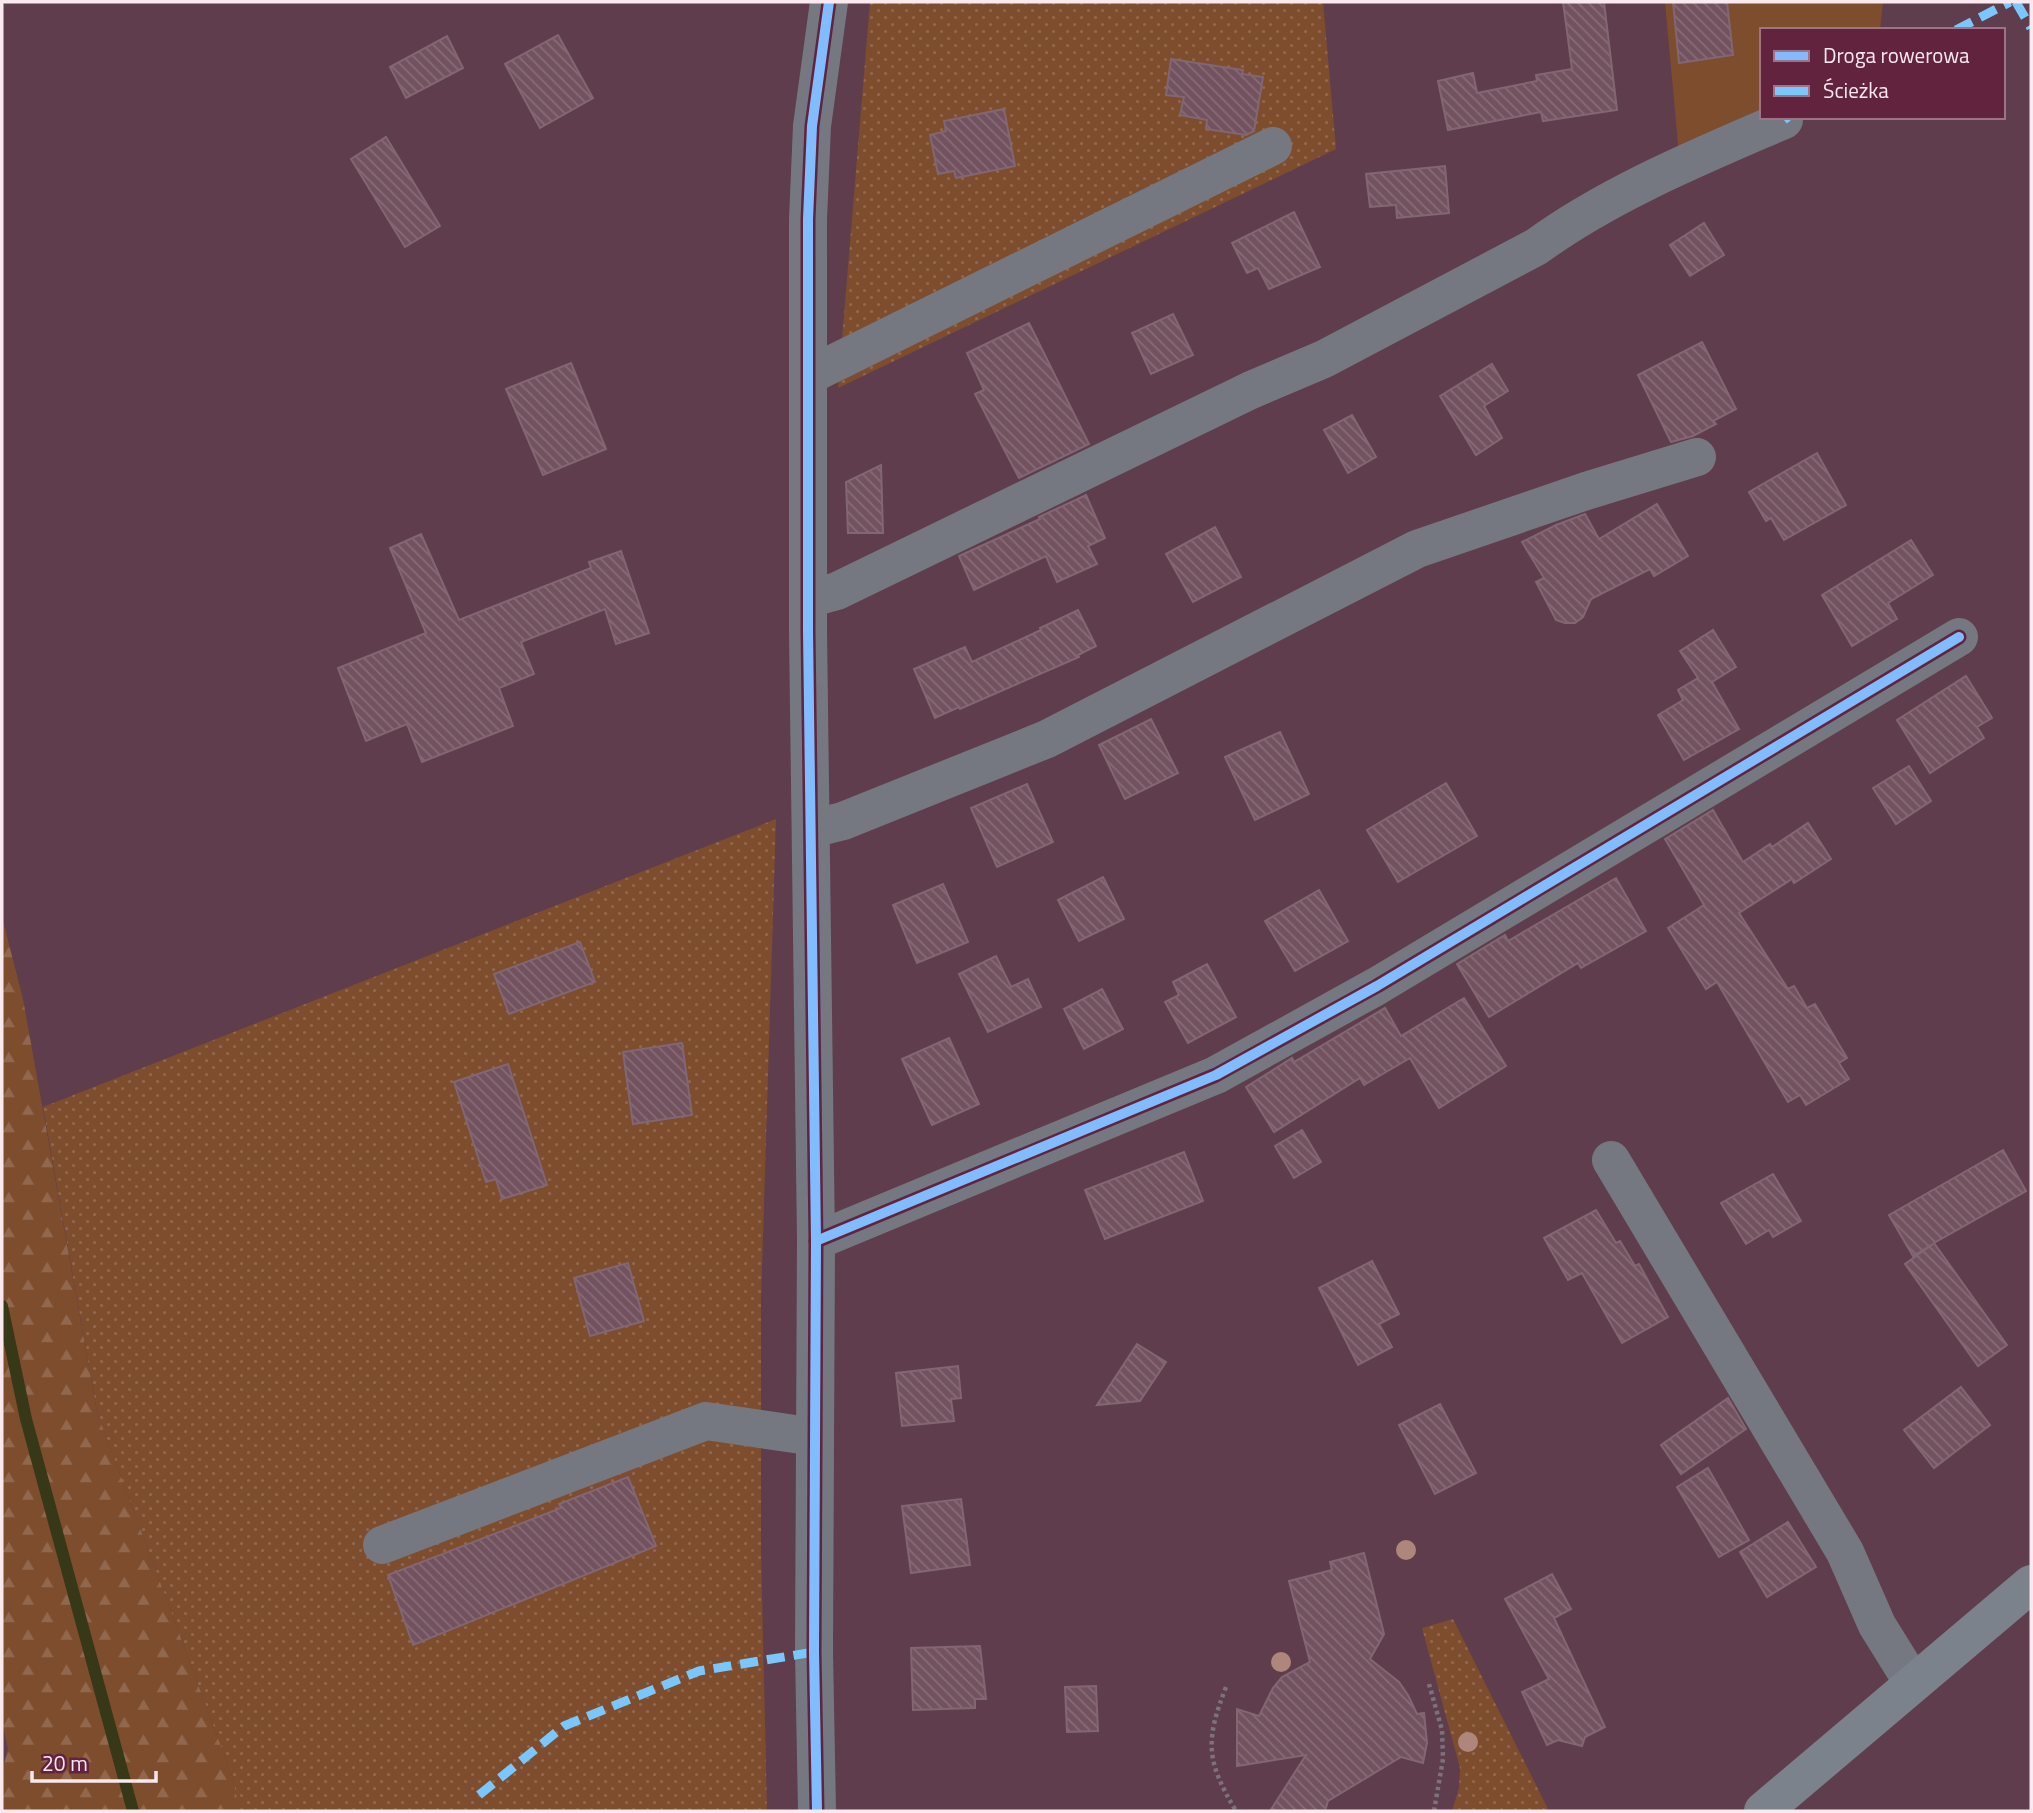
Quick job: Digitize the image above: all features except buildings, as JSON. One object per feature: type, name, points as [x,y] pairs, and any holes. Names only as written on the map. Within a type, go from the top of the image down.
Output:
[{"type":"main road","points":[[1763,1811],[2031,1584]]},
{"type":"street","points":[[817,1811],[816,1241],[808,376],[810,157],[829,2]]},
{"type":"street","points":[[808,599],[837,591],[1251,390],[1324,359],[1536,247],[1559,230],[1681,164],[1784,120]]},
{"type":"street","points":[[808,376],[1273,146]]},
{"type":"street","points":[[811,829],[843,821],[1047,738],[1417,549],[1586,491],[1697,457]]},
{"type":"street","points":[[816,1241],[1216,1075],[1377,986],[1959,637]]},
{"type":"street","points":[[1611,1160],[1845,1552],[1877,1625],[1913,1683]]},
{"type":"street","points":[[382,1545],[706,1421],[815,1437]]},
{"type":"path","points":[[1429,1684],[1442,1730],[1443,1759],[1434,1811]]},
{"type":"path","points":[[1226,1687],[1216,1712],[1210,1747],[1219,1786],[1236,1811]]},
{"type":"green space","points":[[870,2],[1323,2],[1336,149],[838,388]]},
{"type":"green space","points":[[1665,2],[1883,2],[1880,28],[1760,28],[1760,117],[1679,155]]},
{"type":"green space","points":[[776,819],[761,1299],[761,1552],[767,1811],[239,1811],[232,1776],[97,1412],[43,1107]]},
{"type":"green space","points":[[2,917],[23,999],[97,1412],[232,1776],[240,1811],[2,1811],[2,1771],[8,1749],[2,1721]]},
{"type":"green space","points":[[1453,1619],[1549,1811],[1452,1811],[1459,1788],[1460,1768],[1422,1628]]},
{"type":"waterway","points":[[2,1306],[26,1419],[133,1811]]},
{"type":"marked path","points":[[1960,28],[2010,2]]},
{"type":"marked path","points":[[2016,2],[2031,28]]},
{"type":"marked path","points":[[479,1795],[564,1726],[699,1671],[814,1652]]},
{"type":"cycle path","points":[[817,1811],[814,1652],[816,1241],[808,631],[808,219],[812,126],[829,2]]},
{"type":"cycle path","points":[[816,1241],[1216,1075],[1377,986],[1959,637]]}]
